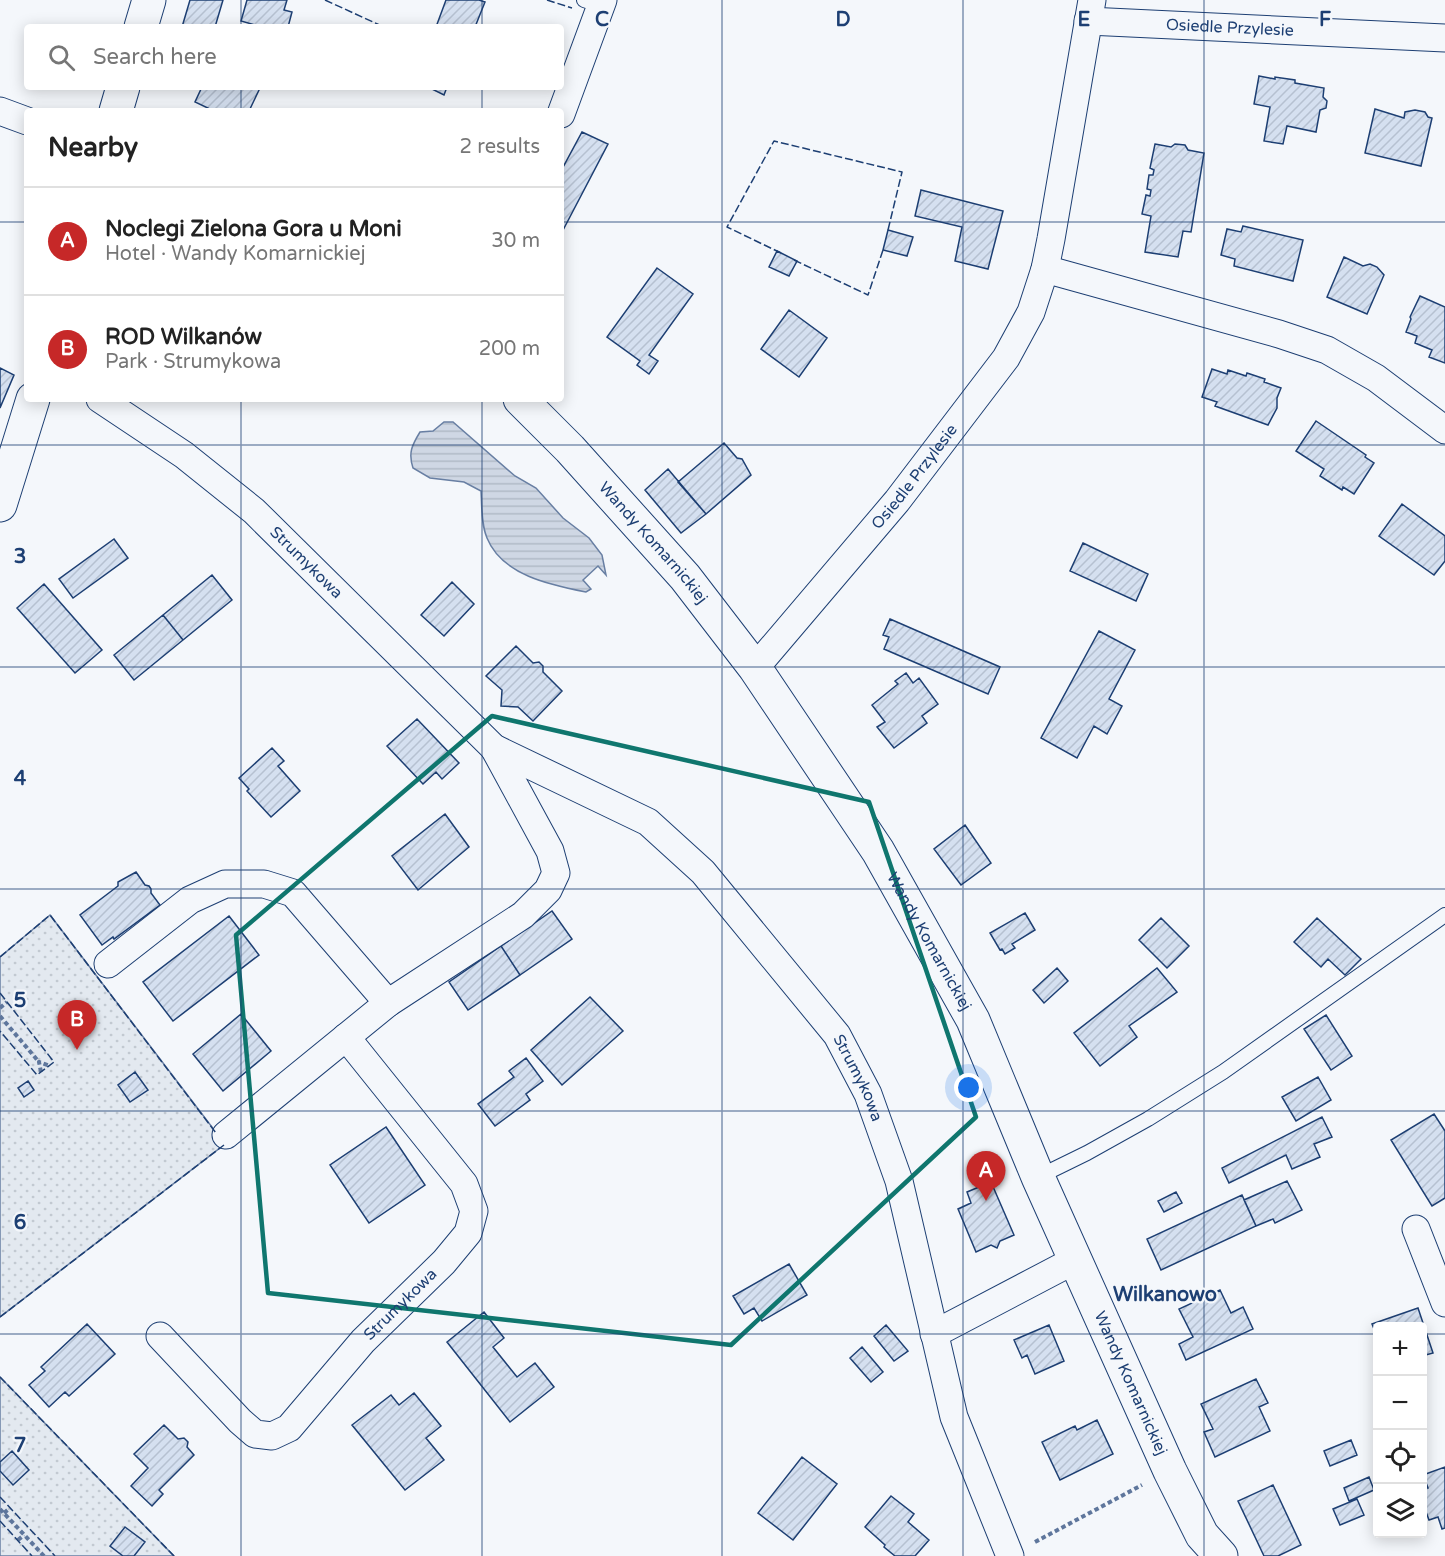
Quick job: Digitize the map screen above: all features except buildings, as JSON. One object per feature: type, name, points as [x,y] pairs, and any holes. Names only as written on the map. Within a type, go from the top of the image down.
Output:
[{"type":"street","points":[[142,24],[149,0]]},
{"type":"street","points":[[563,108],[596,2]]},
{"type":"street","name":"Osiedle Przylesie","points":[[755,668],[897,501],[1006,358],[1031,312],[1045,269],[1090,11],[1445,38]]},
{"type":"street","points":[[117,108],[122,90]]},
{"type":"street","points":[[0,111],[24,120]]},
{"type":"street","points":[[1045,269],[1279,334],[1327,350],[1376,378],[1445,430]]},
{"type":"street","points":[[0,505],[32,402]]},
{"type":"street","name":"Strumykowa","points":[[104,402],[184,455],[254,511],[494,748],[550,851],[556,873],[548,890],[524,915],[388,1003],[226,1135]]},
{"type":"street","name":"Wandy Komarnickiej","points":[[523,402],[570,448],[685,577],[755,668],[878,850],[968,1010],[1038,1177],[1170,1471],[1208,1549]]},
{"type":"street","name":"Strumykowa","points":[[494,748],[648,822],[703,872],[837,1035],[868,1094],[899,1181],[954,1417],[1010,1556]]},
{"type":"street","points":[[108,964],[190,900],[225,884],[264,884],[293,893],[388,1003]]},
{"type":"street","name":"Strumykowa","points":[[160,1336],[240,1421],[255,1434],[272,1436],[289,1428],[363,1341],[444,1262],[468,1233],[474,1211],[464,1184],[346,1037]]},
{"type":"street","points":[[1416,1229],[1445,1303]]},
{"type":"street","points":[[934,1334],[1075,1260]]},
{"type":"lane","points":[[1038,1177],[1138,1125],[1223,1072],[1445,915]]},
{"type":"path","points":[[0,1008],[7,1002]]},
{"type":"path","points":[[0,1016],[39,1062],[41,1072]]},
{"type":"path","points":[[39,1062],[50,1066]]},
{"type":"path","points":[[1010,1556],[1170,1471]]},
{"type":"path","points":[[4,1513],[10,1508]]},
{"type":"path","points":[[0,1509],[44,1556]]},
{"type":"path","points":[[18,1540],[24,1534]]},
{"type":"highlighted area","points":[[492,716],[869,802],[976,1117],[731,1345],[268,1293],[236,935]]},
{"type":"shaded area","points":[[444,422],[453,422],[515,476],[536,488],[563,518],[589,538],[602,555],[606,575],[598,566],[583,580],[591,589],[586,592],[543,582],[515,570],[504,561],[494,551],[485,533],[481,491],[464,482],[430,478],[413,468],[412,449],[420,432],[433,431]]},
{"type":"shaded area","points":[[50,915],[225,1144],[0,1317],[0,957]]},
{"type":"shaded area","points":[[0,1377],[171,1553],[174,1556],[0,1556]]},
{"type":"fence","points":[[325,0],[377,24]]},
{"type":"fence","points":[[547,0],[572,8]]},
{"type":"fence","points":[[781,253],[727,227],[774,141],[902,172],[888,230]]},
{"type":"fence","points":[[794,260],[868,295],[883,250]]},
{"type":"fence","points":[[0,957],[50,915],[216,1133]]},
{"type":"fence","points":[[0,993],[54,1062],[37,1075],[0,1031]]},
{"type":"fence","points":[[0,1317],[224,1145]]},
{"type":"fence","points":[[0,1377],[174,1556]]},
{"type":"fence","points":[[0,1497],[55,1556]]},
{"type":"fence","points":[[0,1521],[32,1556]]},
{"type":"place","name":"ROD Wilkanów","points":[[77,1050]]},
{"type":"place","name":"Noclegi Zielona Gora u Moni","points":[[986,1201]]},
{"type":"district","name":"Wilkanowo","points":[[1165,1295]]}]
